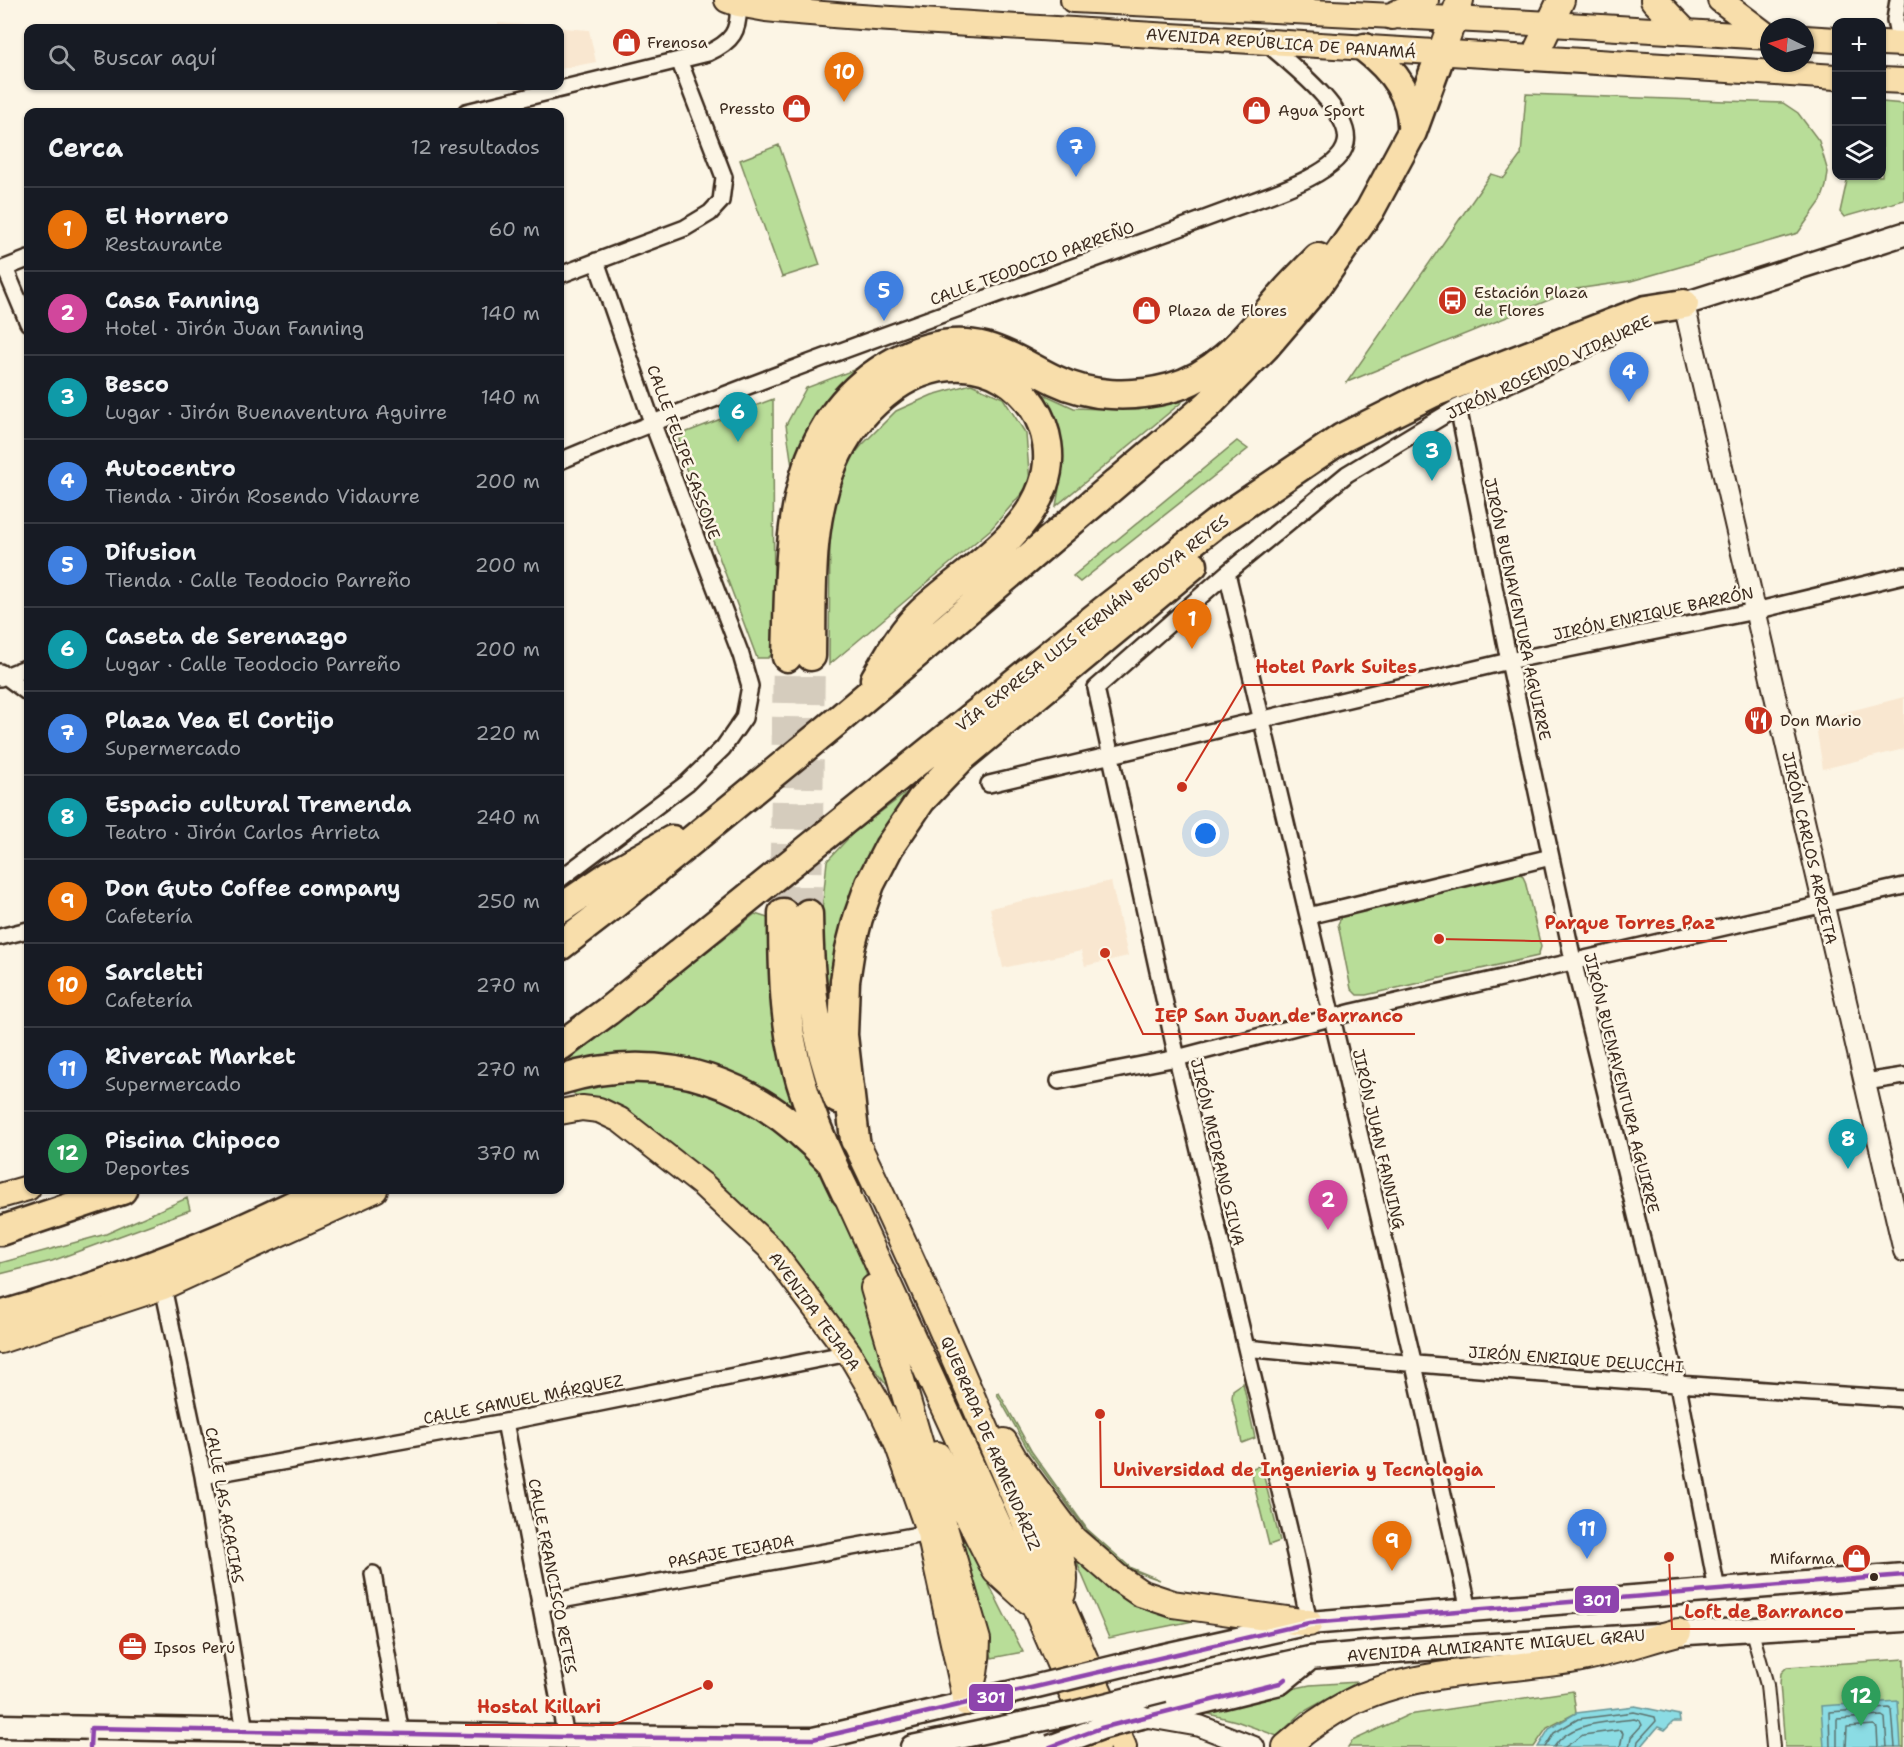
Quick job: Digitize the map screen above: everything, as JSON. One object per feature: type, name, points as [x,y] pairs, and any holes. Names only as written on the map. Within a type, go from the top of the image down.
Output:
[{"type":"highway","points":[[1392,16],[1425,0]]},
{"type":"highway","points":[[1534,57],[1561,0]]},
{"type":"highway","points":[[1654,0],[1684,31]]},
{"type":"highway","points":[[564,943],[864,698],[1207,406],[1265,347],[1317,286],[1370,210],[1412,132],[1457,10]]},
{"type":"highway","points":[[1365,48],[1390,71],[1400,86],[1413,118],[1412,132]]},
{"type":"highway","points":[[864,698],[899,639],[921,613],[1022,523],[1037,500],[1047,470],[1048,442],[1034,407],[1026,397],[1006,380],[983,369],[962,366],[928,372],[897,386],[879,399],[852,428],[834,462],[818,513],[812,582],[799,656],[791,542],[797,499],[803,478],[824,430],[838,410],[869,379],[885,367],[918,351],[958,344],[995,350],[1057,381],[1092,392],[1123,395],[1183,384],[1224,359],[1293,283],[1370,210]]},
{"type":"highway","name":"VÍA EXPRESA LUIS FERNÁN BEDOYA REYES","points":[[564,1043],[608,1011],[1215,524],[1342,438],[1432,393],[1646,310],[1684,304]]},
{"type":"highway","points":[[855,1140],[843,1035],[844,999],[850,949],[870,884],[889,847],[921,800],[961,758],[1201,559],[1342,438]]},
{"type":"highway","points":[[564,906],[635,860],[727,812]]},
{"type":"highway","points":[[855,1140],[836,1095],[819,1039],[809,968],[795,914],[784,987],[794,1052],[816,1128],[846,1193],[977,1640],[977,1663],[966,1702]]},
{"type":"highway","points":[[564,1079],[626,1067],[664,1068],[704,1077],[723,1083],[762,1104],[793,1126],[832,1163]]},
{"type":"highway","name":"QUEBRADA DE ARMENDÁRIZ","points":[[855,1140],[905,1243],[958,1364],[1048,1605],[1096,1747]]},
{"type":"highway","name":"QUEBRADA DE ARMENDÁRIZ","points":[[846,1193],[920,1357],[1123,1747]]},
{"type":"highway","points":[[0,1231],[110,1194]]},
{"type":"highway","points":[[0,1316],[44,1304],[151,1266],[252,1224],[316,1194]]},
{"type":"highway","points":[[958,1364],[1015,1461],[1057,1547],[1066,1582],[1048,1605]]},
{"type":"highway","points":[[1015,1461],[1074,1539],[1118,1578],[1140,1593],[1173,1604],[1309,1623]]},
{"type":"highway","points":[[1286,1747],[1305,1731],[1350,1702],[1399,1684],[1578,1659],[1678,1632]]},
{"type":"main road","name":"AVENIDA REPÚBLICA DE PANAMÁ","points":[[1071,0],[1392,16],[1457,10],[1551,24],[1760,36]]},
{"type":"main road","points":[[1071,0],[1081,16],[1095,31]]},
{"type":"main road","points":[[1720,0],[1760,30]]},
{"type":"main road","name":"AVENIDA REPÚBLICA DE PANAMÁ","points":[[734,1],[952,23],[1832,77]]},
{"type":"main road","points":[[1814,39],[1832,40]]},
{"type":"main road","points":[[1886,80],[1904,81]]},
{"type":"main road","name":"JIRÓN ROSENDO VIDAURRE","points":[[1684,304],[1904,234]]},
{"type":"main road","name":"AVENIDA TEJADA","points":[[571,1110],[599,1110],[620,1120],[703,1185],[770,1248],[849,1353],[875,1397],[896,1441],[928,1533],[966,1702]]},
{"type":"main road","points":[[0,1196],[24,1189]]},
{"type":"main road","points":[[0,1341],[163,1287],[366,1194]]},
{"type":"main road","points":[[0,1726],[90,1738],[245,1731],[566,1737],[813,1738],[841,1734],[966,1702],[1309,1623],[1904,1575]]},
{"type":"main road","name":"AVENIDA ALMIRANTE MIGUEL GRAU","points":[[912,1747],[1073,1713],[1164,1690],[1310,1658],[1678,1632],[1904,1620]]},
{"type":"main road","points":[[1050,1747],[1101,1728],[1142,1717],[1186,1716],[1280,1683],[1310,1658]]},
{"type":"street","points":[[1895,43],[1898,0]]},
{"type":"street","points":[[564,88],[708,53],[730,40],[740,21],[734,1]]},
{"type":"street","name":"CALLE TEODOCIO PARREÑO","points":[[564,459],[652,422],[768,378],[1203,219],[1324,172],[1339,159],[1347,142],[1342,120],[1316,88],[1265,42]]},
{"type":"street","points":[[564,273],[685,228],[710,213],[721,201],[724,177],[679,60]]},
{"type":"street","points":[[482,108],[556,90]]},
{"type":"street","points":[[24,261],[2,269],[24,315]]},
{"type":"street","name":"CALLE FELIPE SASSONE","points":[[564,876],[687,783],[723,748],[744,718],[750,686],[741,655],[652,422],[596,261]]},
{"type":"street","name":"JIRÓN ROSENDO VIDAURRE","points":[[1096,688],[1227,573],[1347,474],[1458,407],[1684,304]]},
{"type":"street","name":"JIRÓN CARLOS ARRIETA","points":[[1684,304],[1904,1251]]},
{"type":"street","name":"JIRÓN BUENAVENTURA AGUIRRE","points":[[1458,407],[1509,661],[1574,960],[1678,1385],[1717,1590]]},
{"type":"street","name":"JIRÓN JUAN FANNING","points":[[1227,573],[1414,1365],[1469,1610]]},
{"type":"street","name":"JIRÓN ENRIQUE BARRÓN","points":[[989,784],[1509,661],[1755,611],[1904,575]]},
{"type":"street","points":[[2,675],[24,668]]},
{"type":"street","points":[[2,675],[24,690]]},
{"type":"street","name":"JIRÓN MEDRANO SILVA","points":[[1096,688],[1177,1058],[1296,1558],[1309,1623]]},
{"type":"street","points":[[1308,916],[1551,857]]},
{"type":"street","points":[[1059,1081],[1177,1058],[1332,1017],[1904,886]]},
{"type":"street","points":[[0,937],[24,931]]},
{"type":"street","points":[[1865,1082],[1904,1076]]},
{"type":"street","name":"CALLE LAS ACACIAS","points":[[163,1287],[204,1476],[245,1731]]},
{"type":"street","name":"JIRÓN ENRIQUE DELUCCHI","points":[[1246,1348],[1414,1365],[1904,1399]]},
{"type":"street","name":"CALLE SAMUEL MÁRQUEZ","points":[[204,1476],[505,1422],[849,1353]]},
{"type":"street","name":"CALLE FRANCISCO RETES","points":[[505,1422],[566,1737]]},
{"type":"street","name":"PASAJE TEJADA","points":[[539,1604],[928,1533]]},
{"type":"street","points":[[373,1574],[401,1734]]},
{"type":"street","points":[[1751,1628],[1767,1685],[1773,1747]]},
{"type":"street","points":[[1186,1716],[1247,1744]]},
{"type":"shaded area","points":[[564,28],[589,30],[596,62],[564,68]]},
{"type":"shaded area","points":[[1904,697],[1904,749],[1823,769],[1815,720]]},
{"type":"shaded area","points":[[1111,881],[1128,956],[1085,966],[1081,951],[1003,968],[990,908]]},
{"type":"green space","points":[[1526,94],[1783,103],[1798,113],[1819,141],[1828,172],[1821,201],[1798,233],[1631,281],[1576,289],[1347,382],[1491,174],[1504,178],[1521,155]]},
{"type":"green space","points":[[1886,102],[1904,104],[1904,200],[1844,217],[1840,212],[1847,180],[1886,180]]},
{"type":"green space","points":[[779,145],[820,265],[782,277],[740,160]]},
{"type":"green space","points":[[874,362],[793,473],[786,425],[806,388]]},
{"type":"green space","points":[[971,384],[1003,398],[1026,434],[1030,484],[991,529],[829,665],[830,523],[840,472],[862,445],[896,411],[932,395]]},
{"type":"green space","points":[[1039,392],[1074,408],[1139,410],[1170,400],[1182,402],[1056,506],[1061,474],[1061,447],[1054,421]]},
{"type":"green space","points":[[773,399],[774,652],[768,658],[757,658],[680,453],[679,437]]},
{"type":"green space","points":[[1237,441],[1248,449],[1080,582],[1073,576]]},
{"type":"green space","points":[[930,775],[870,867],[837,1078],[819,940],[827,861],[854,832]]},
{"type":"green space","points":[[1515,872],[1522,875],[1525,881],[1541,947],[1538,956],[1366,995],[1357,995],[1351,989],[1338,924],[1342,916]]},
{"type":"green space","points":[[755,914],[771,919],[812,1131],[719,1075],[564,1064]]},
{"type":"green space","points":[[616,1080],[664,1083],[722,1097],[789,1133],[820,1164],[847,1208],[906,1411],[848,1332],[656,1158],[573,1093],[593,1083]]},
{"type":"green space","points":[[187,1198],[190,1210],[52,1261],[0,1274],[0,1263],[106,1234]]},
{"type":"green space","points":[[1243,1383],[1255,1438],[1242,1443],[1232,1398],[1233,1390]]},
{"type":"green space","points":[[999,1393],[1032,1452],[1087,1529],[1131,1568],[1160,1580],[1129,1569],[1086,1530],[1030,1453],[997,1394]]},
{"type":"green space","points":[[1261,1465],[1280,1541],[1269,1545],[1250,1469]]},
{"type":"green space","points":[[950,1507],[1023,1652],[992,1658]]},
{"type":"green space","points":[[1066,1537],[1109,1585],[1140,1608],[1193,1621],[1109,1638]]},
{"type":"green space","points":[[1904,1659],[1904,1747],[1785,1747],[1780,1683],[1781,1673],[1787,1667]]},
{"type":"green space","points":[[1358,1682],[1303,1712],[1277,1736],[1236,1721],[1193,1710],[1310,1685]]},
{"type":"green space","points":[[1573,1691],[1576,1713],[1547,1728],[1534,1747],[1348,1747],[1352,1741],[1408,1715]]},
{"type":"water","points":[[1898,1701],[1901,1747],[1824,1747],[1821,1706]]},
{"type":"water","points":[[1635,1706],[1679,1715],[1680,1722],[1673,1722],[1665,1730],[1658,1727],[1641,1747],[1538,1747],[1549,1729],[1576,1713]]},
{"type":"tunnel","points":[[808,914],[811,656]]},
{"type":"tunnel","points":[[783,913],[787,657]]},
{"type":"transit line","name":"301","points":[[90,1747],[91,1728],[813,1739],[1309,1623],[1904,1575]]},
{"type":"transit line","name":"301","points":[[1050,1747],[1101,1728],[1280,1683],[1285,1679]]},
{"type":"place","name":"Frenosa","points":[[626,42]]},
{"type":"place","name":"Sarcletti","points":[[844,102]]},
{"type":"place","name":"Pressto","points":[[796,108]]},
{"type":"place","name":"Agua Sport","points":[[1257,110]]},
{"type":"place","name":"Plaza Vea El Cortijo","points":[[1076,177]]},
{"type":"place","name":"Estación Plaza de Flores","points":[[1453,301]]},
{"type":"place","name":"Plaza de Flores","points":[[1147,310]]},
{"type":"place","name":"Difusion","points":[[884,321]]},
{"type":"place","name":"Autocentro","points":[[1629,402]]},
{"type":"place","name":"Caseta de Serenazgo","points":[[738,442]]},
{"type":"place","name":"Besco","points":[[1432,481]]},
{"type":"place","name":"El Hornero","points":[[1192,649]]},
{"type":"place","name":"Don Mario","points":[[1759,720]]},
{"type":"place","name":"Hotel Park Suites","points":[[1182,787]]},
{"type":"place","name":"Parque Torres Paz","points":[[1439,939]]},
{"type":"place","name":"IEP San Juan de Barranco","points":[[1105,953]]},
{"type":"place","name":"Espacio cultural Tremenda","points":[[1848,1169]]},
{"type":"place","name":"Casa Fanning","points":[[1328,1230]]},
{"type":"place","name":"Universidad de Ingenieria y Tecnologia","points":[[1100,1414]]},
{"type":"place","name":"Loft de Barranco","points":[[1669,1557]]},
{"type":"place","name":"Mifarma","points":[[1856,1558]]},
{"type":"place","name":"Rivercat Market","points":[[1587,1559]]},
{"type":"place","name":"Don Guto Coffee company","points":[[1392,1571]]},
{"type":"place","name":"Ipsos Perú","points":[[133,1647]]},
{"type":"place","name":"Hostal Killari","points":[[708,1685]]},
{"type":"place","name":"Piscina Chipoco","points":[[1861,1726]]}]
